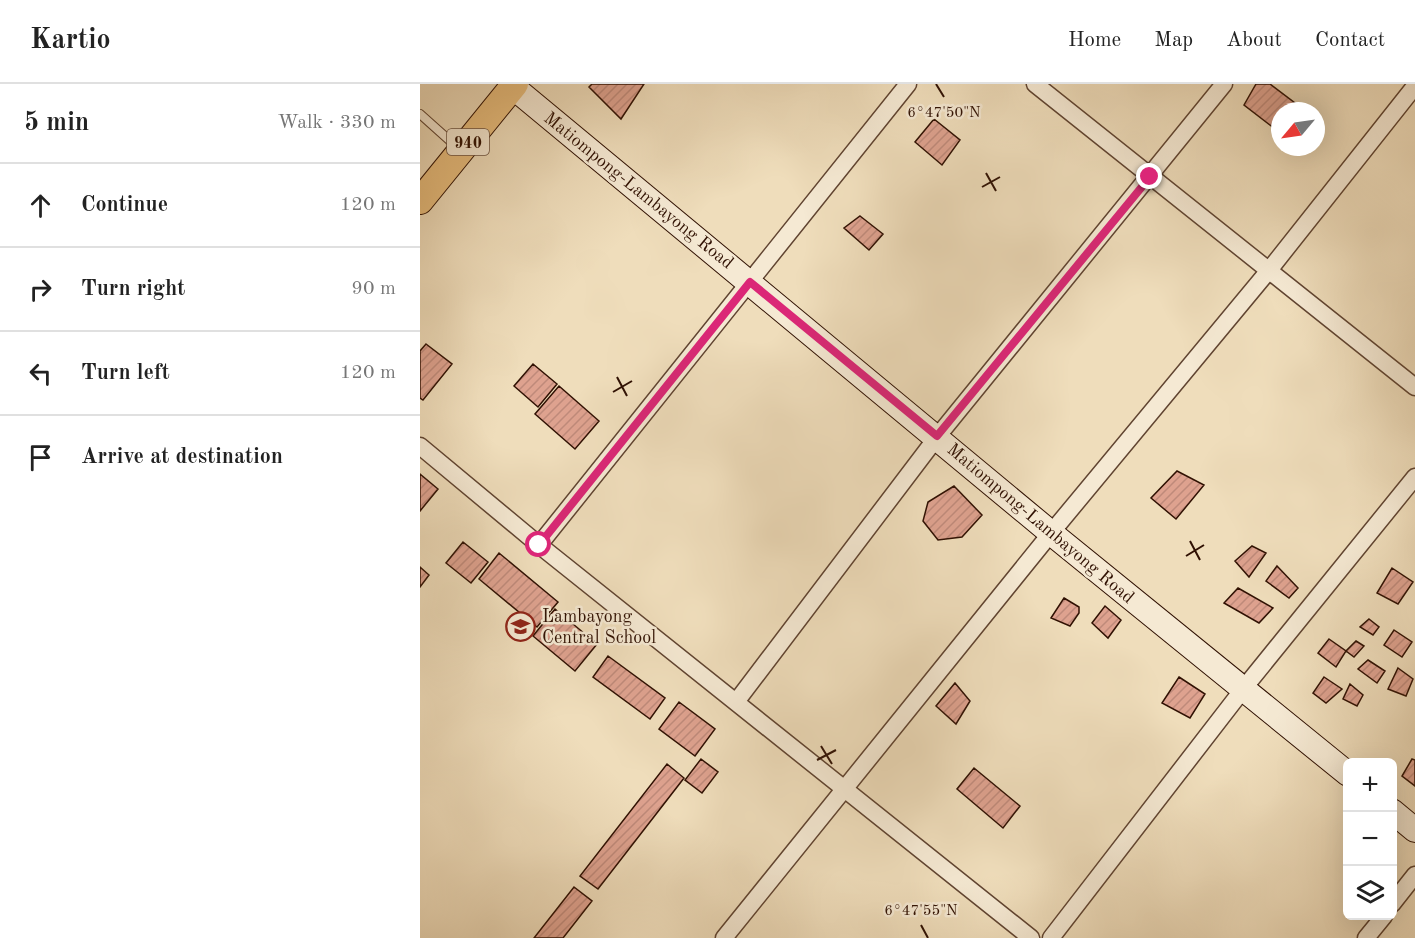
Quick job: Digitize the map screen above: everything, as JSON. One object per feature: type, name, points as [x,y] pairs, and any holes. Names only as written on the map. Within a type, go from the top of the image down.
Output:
[{"type":"main road","name":"Matiompong-Lambayong Road","points":[[514,85],[1051,533],[1343,771]]},
{"type":"main road","name":"940","points":[[420,201],[514,85]]},
{"type":"main road","points":[[1393,812],[1415,830]]},
{"type":"street","points":[[539,545],[908,84]]},
{"type":"street","points":[[1035,84],[1150,177],[1270,269],[1415,387]]},
{"type":"street","points":[[736,702],[937,436],[1224,84]]},
{"type":"street","points":[[724,938],[1051,533],[1270,269],[1415,86]]},
{"type":"street","points":[[420,446],[539,545],[1031,938]]},
{"type":"street","points":[[1051,938],[1244,688],[1415,477]]},
{"type":"street","points":[[1397,898],[1415,875]]},
{"type":"street","points":[[1366,938],[1380,920]]},
{"type":"lane","points":[[420,114],[461,151]]},
{"type":"building","points":[[592,84],[644,84],[621,119],[589,87]]},
{"type":"building","points":[[1256,84],[1270,84],[1294,102],[1271,102],[1271,126],[1244,105]]},
{"type":"building","points":[[934,119],[960,140],[942,165],[915,142]]},
{"type":"building","points":[[860,216],[883,234],[869,250],[844,228]]},
{"type":"building","points":[[426,344],[452,364],[423,400],[420,398],[420,351]]},
{"type":"building","points":[[533,364],[557,384],[538,407],[514,386]]},
{"type":"building","points":[[559,386],[599,421],[575,449],[535,414]]},
{"type":"building","points":[[1177,471],[1204,485],[1176,519],[1151,498]]},
{"type":"building","points":[[420,474],[438,489],[420,511]]},
{"type":"building","points":[[954,486],[982,515],[962,537],[938,540],[923,521],[928,502]]},
{"type":"building","points":[[463,542],[488,562],[471,583],[446,563]]},
{"type":"building","points":[[1252,546],[1266,553],[1249,577],[1235,561]]},
{"type":"building","points":[[499,553],[558,602],[537,627],[479,579]]},
{"type":"building","points":[[1277,566],[1298,588],[1289,598],[1266,581]]},
{"type":"building","points":[[420,567],[429,575],[420,587]]},
{"type":"building","points":[[1392,568],[1413,582],[1398,604],[1377,593]]},
{"type":"building","points":[[1238,588],[1273,608],[1259,623],[1224,603]]},
{"type":"building","points":[[1064,598],[1079,607],[1079,613],[1070,626],[1051,618]]},
{"type":"building","points":[[1105,606],[1121,620],[1108,638],[1092,623]]},
{"type":"building","points":[[555,609],[597,644],[575,671],[533,636]]},
{"type":"building","points":[[1369,619],[1379,627],[1373,635],[1360,627]]},
{"type":"building","points":[[1394,630],[1412,642],[1402,657],[1384,645]]},
{"type":"building","points":[[1329,639],[1346,651],[1336,667],[1318,653]]},
{"type":"building","points":[[1356,641],[1364,646],[1354,657],[1346,651]]},
{"type":"building","points":[[608,656],[665,698],[650,719],[593,677]]},
{"type":"building","points":[[1368,660],[1385,671],[1377,683],[1358,669]]},
{"type":"building","points":[[1398,668],[1413,679],[1406,696],[1388,689]]},
{"type":"building","points":[[1179,677],[1205,694],[1190,718],[1162,703]]},
{"type":"building","points":[[1324,677],[1342,689],[1326,703],[1313,693]]},
{"type":"building","points":[[955,683],[970,701],[956,724],[936,706]]},
{"type":"building","points":[[1350,684],[1363,695],[1357,706],[1343,699]]},
{"type":"building","points":[[679,702],[715,729],[695,756],[659,729]]},
{"type":"building","points":[[701,759],[718,772],[702,793],[685,780]]},
{"type":"building","points":[[1412,759],[1415,760],[1415,786],[1402,776]]},
{"type":"building","points":[[667,764],[684,778],[598,889],[580,876]]},
{"type":"building","points":[[974,768],[1020,806],[1003,828],[957,789]]},
{"type":"building","points":[[574,887],[592,901],[563,938],[534,938]]},
{"type":"place","name":"Lambayong Central School","points":[[521,626]]},
{"type":"route","points":[[539,545],[750,282],[937,436],[1150,177]]}]
